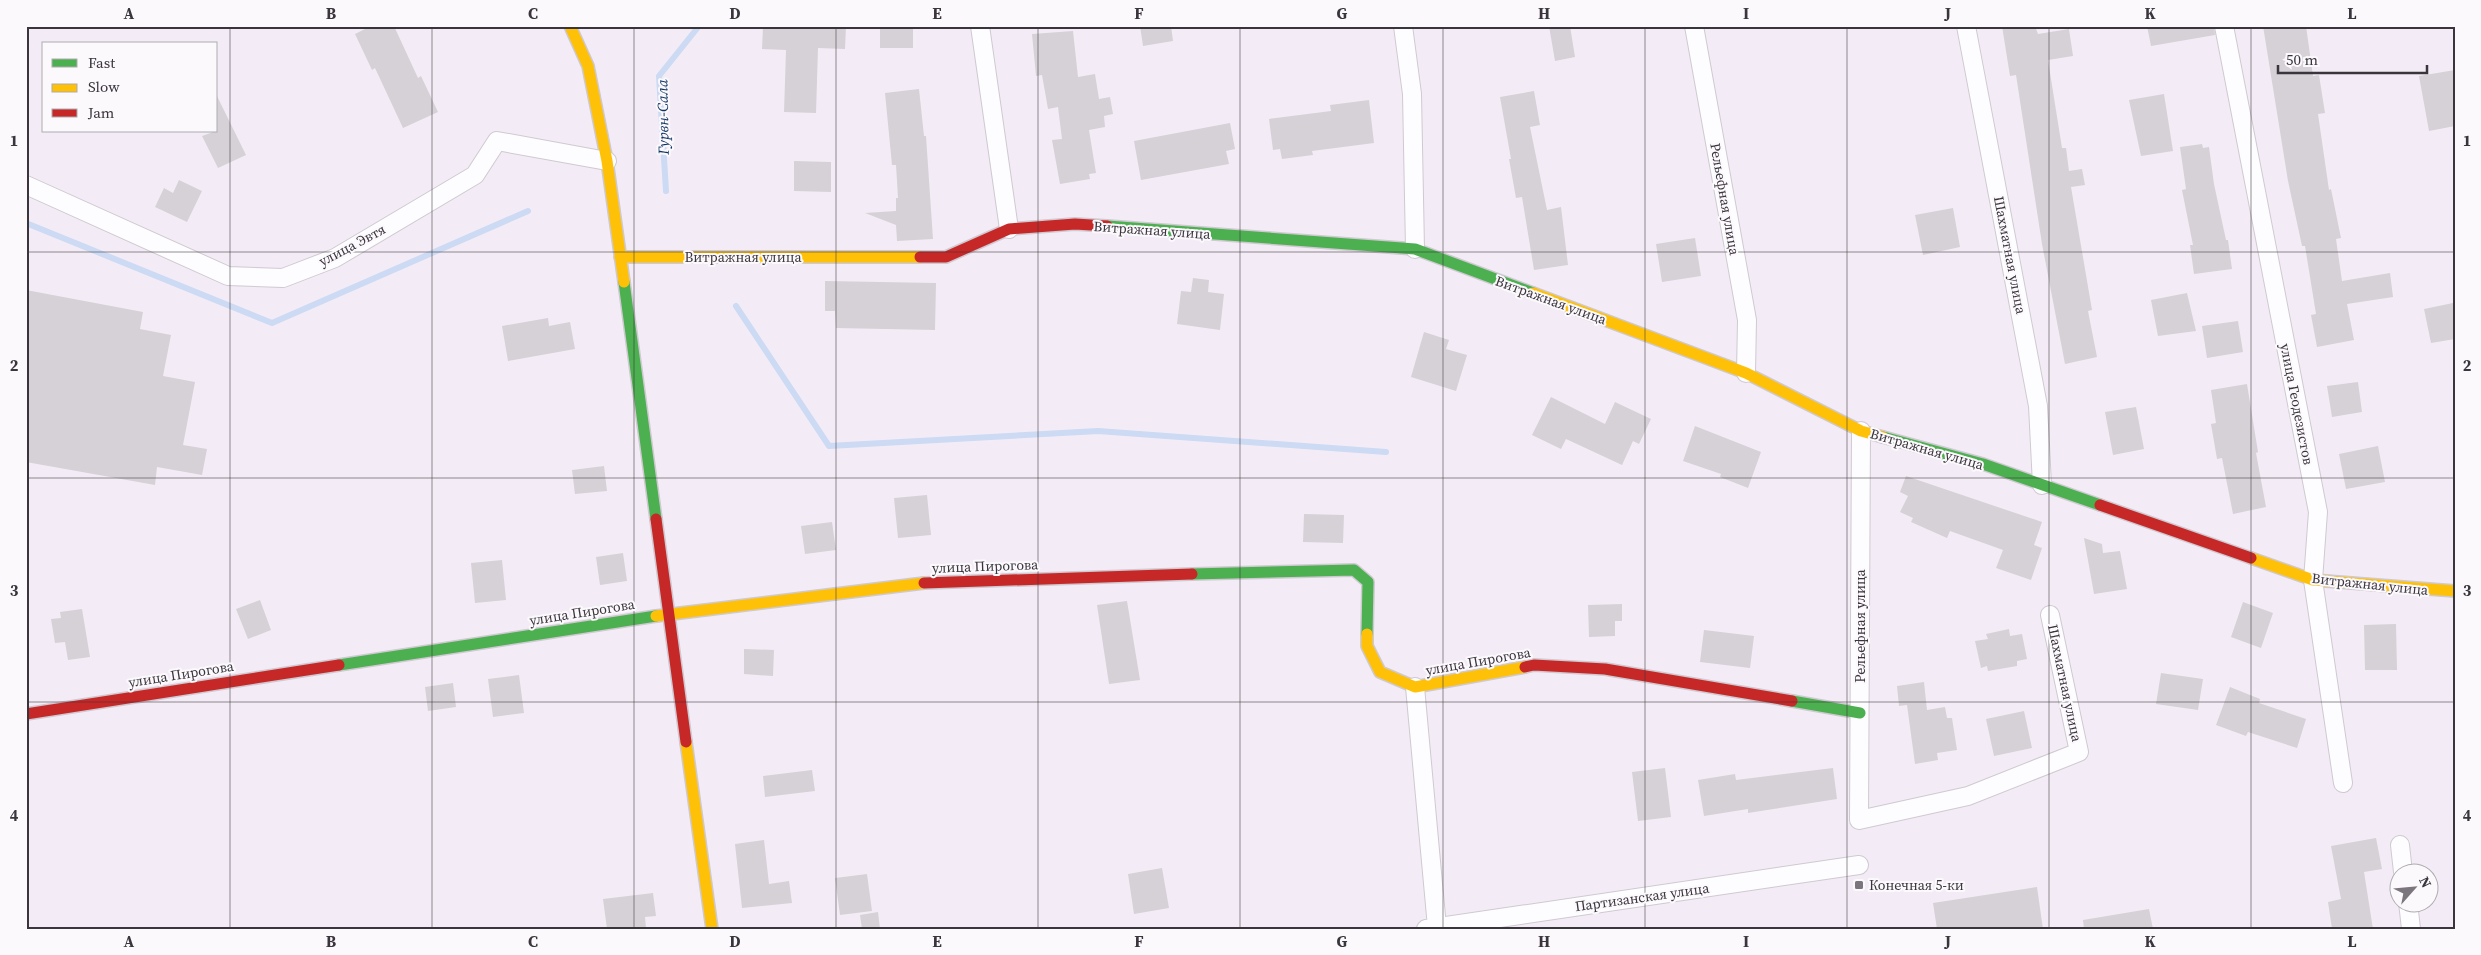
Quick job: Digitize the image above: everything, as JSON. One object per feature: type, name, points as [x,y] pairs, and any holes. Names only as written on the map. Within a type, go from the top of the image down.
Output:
[{"type":"street","points":[[570,26],[588,66],[607,161],[712,929]]},
{"type":"street","points":[[980,26],[1009,229]]},
{"type":"street","points":[[1404,26],[1412,94],[1415,250]]},
{"type":"street","name":"Рельефная улица","points":[[1694,26],[1747,320],[1746,373]]},
{"type":"street","name":"Шахматная улица","points":[[1966,26],[2038,406],[2042,485]]},
{"type":"street","name":"улица Геодезистов","points":[[2224,26],[2318,512],[2312,580],[2344,783]]},
{"type":"street","name":"улица Эвтя","points":[[26,185],[228,276],[283,278],[335,258],[475,175],[497,141],[607,161]]},
{"type":"street","name":"Витражная улица","points":[[620,257],[946,258],[1009,229],[1075,224],[1415,250],[1746,373],[1861,431],[1983,464],[2312,580],[2455,591]]},
{"type":"street","name":"Рельефная улица","points":[[1859,820],[1861,431]]},
{"type":"street","name":"улица Пирогова","points":[[26,714],[669,614],[944,581],[1354,570],[1368,582],[1367,646],[1380,672],[1415,688],[1534,665],[1605,669],[1860,713]]},
{"type":"street","name":"Шахматная улица","points":[[1859,820],[1968,796],[2079,752],[2050,615]]},
{"type":"street","points":[[1415,688],[1431,928]]},
{"type":"street","points":[[2400,845],[2403,862]]},
{"type":"street","name":"Партизанская улица","points":[[1431,928],[1858,865]]},
{"type":"street","points":[[2409,912],[2411,929]]},
{"type":"building","points":[[371,26],[394,26],[418,78],[421,76],[438,112],[403,128],[375,68],[372,70],[355,34]]},
{"type":"building","points":[[763,26],[846,26],[845,49],[818,48],[816,113],[784,112],[786,50],[762,49]]},
{"type":"building","points":[[880,26],[913,26],[913,48],[880,48]]},
{"type":"building","points":[[1140,26],[1171,26],[1173,41],[1143,46]]},
{"type":"building","points":[[1549,26],[1570,26],[1575,57],[1555,61]]},
{"type":"building","points":[[2002,26],[2035,26],[2038,34],[2069,29],[2073,56],[2048,60],[2062,148],[2066,148],[2069,171],[2082,169],[2085,185],[2071,187],[2092,310],[2088,311],[2097,357],[2065,364],[2042,244],[2016,75],[2010,76]]},
{"type":"building","points":[[2147,26],[2214,26],[2215,35],[2151,46]]},
{"type":"building","points":[[2263,26],[2306,26],[2313,76],[2319,75],[2325,113],[2318,114],[2329,190],[2331,189],[2341,238],[2336,239],[2342,281],[2390,273],[2393,297],[2347,304],[2354,340],[2317,347],[2311,315],[2316,314],[2305,246],[2302,246],[2288,181]]},
{"type":"building","points":[[1073,31],[1078,77],[1095,74],[1099,99],[1110,97],[1113,114],[1104,116],[1105,127],[1089,130],[1096,173],[1089,174],[1090,179],[1060,184],[1052,140],[1062,139],[1058,107],[1048,109],[1042,75],[1036,76],[1032,34]]},
{"type":"building","points":[[2455,70],[2455,126],[2429,131],[2419,76]]},
{"type":"building","points":[[919,89],[924,136],[926,136],[933,239],[897,241],[896,225],[865,213],[896,211],[896,198],[898,198],[896,165],[892,165],[885,93]]},
{"type":"building","points":[[1534,91],[1540,125],[1530,127],[1547,210],[1561,207],[1568,265],[1534,270],[1522,197],[1516,198],[1500,97]]},
{"type":"building","points":[[2164,94],[2173,151],[2141,156],[2129,100]]},
{"type":"building","points":[[218,98],[246,155],[218,168],[202,136],[218,132]]},
{"type":"building","points":[[1369,100],[1374,143],[1312,151],[1313,155],[1282,159],[1280,149],[1273,150],[1269,119],[1331,111],[1330,105]]},
{"type":"building","points":[[1230,123],[1235,149],[1226,151],[1229,164],[1141,180],[1134,141]]},
{"type":"building","points":[[2202,144],[2203,148],[2209,147],[2214,184],[2226,240],[2228,240],[2232,269],[2194,274],[2190,245],[2193,245],[2182,190],[2186,189],[2180,147]]},
{"type":"building","points":[[794,161],[831,162],[831,192],[794,191]]},
{"type":"building","points":[[179,180],[202,191],[187,222],[155,207],[164,188],[173,193]]},
{"type":"building","points":[[1953,208],[1960,247],[1923,255],[1915,215]]},
{"type":"building","points":[[1695,238],[1701,276],[1662,282],[1656,244]]},
{"type":"building","points":[[1193,278],[1209,280],[1208,292],[1224,294],[1220,330],[1177,324],[1181,291],[1191,292]]},
{"type":"building","points":[[825,281],[936,283],[935,330],[836,328],[835,311],[825,311]]},
{"type":"building","points":[[26,290],[143,312],[140,329],[171,335],[163,376],[195,382],[183,445],[207,449],[202,475],[157,467],[155,485],[26,462]]},
{"type":"building","points":[[2187,293],[2196,331],[2158,336],[2151,300]]},
{"type":"building","points":[[2453,303],[2455,339],[2431,343],[2424,309]]},
{"type":"building","points":[[548,318],[549,326],[570,322],[575,349],[508,361],[502,326]]},
{"type":"building","points":[[2238,321],[2243,352],[2207,358],[2202,326]]},
{"type":"building","points":[[1424,332],[1449,340],[1446,349],[1467,355],[1456,391],[1411,377]]},
{"type":"building","points":[[2358,382],[2362,412],[2332,417],[2327,386]]},
{"type":"building","points":[[2247,384],[2258,452],[2256,453],[2266,507],[2233,514],[2222,458],[2217,459],[2211,424],[2216,423],[2211,390]]},
{"type":"building","points":[[1551,397],[1605,424],[1615,402],[1651,419],[1639,444],[1633,441],[1622,465],[1566,439],[1561,449],[1532,435]]},
{"type":"building","points":[[2136,407],[2144,449],[2113,455],[2105,412]]},
{"type":"building","points":[[1695,426],[1761,452],[1748,488],[1720,477],[1721,474],[1683,461]]},
{"type":"building","points":[[2378,446],[2385,482],[2346,489],[2339,454]]},
{"type":"building","points":[[604,466],[607,491],[575,494],[572,470]]},
{"type":"building","points":[[1906,476],[2042,522],[2034,545],[2042,548],[2031,580],[1996,568],[2003,550],[1950,531],[1947,538],[1911,522],[1913,518],[1900,512],[1908,496],[1900,492]]},
{"type":"building","points":[[927,495],[931,535],[898,538],[894,498]]},
{"type":"building","points":[[1304,514],[1344,515],[1343,543],[1303,542]]},
{"type":"building","points":[[832,522],[836,550],[805,554],[801,526]]},
{"type":"building","points":[[2084,538],[2102,544],[2103,553],[2120,551],[2127,589],[2094,594]]},
{"type":"building","points":[[623,553],[627,581],[600,585],[596,557]]},
{"type":"building","points":[[502,560],[506,600],[475,603],[471,563]]},
{"type":"building","points":[[260,600],[271,630],[248,639],[236,609]]},
{"type":"building","points":[[1127,601],[1140,680],[1109,684],[1097,605]]},
{"type":"building","points":[[2243,602],[2273,613],[2261,648],[2231,637]]},
{"type":"building","points":[[1622,604],[1622,621],[1615,621],[1615,636],[1589,637],[1588,605]]},
{"type":"building","points":[[82,609],[90,657],[68,660],[65,642],[55,643],[51,619],[61,618],[60,612]]},
{"type":"building","points":[[2396,624],[2397,670],[2365,670],[2364,625]]},
{"type":"building","points":[[2009,629],[2010,636],[2022,634],[2027,659],[2017,661],[2017,666],[1988,671],[1987,666],[1981,668],[1975,641],[1988,639],[1986,634]]},
{"type":"building","points":[[1704,630],[1754,636],[1750,668],[1700,662]]},
{"type":"building","points":[[744,649],[774,650],[773,676],[744,674]]},
{"type":"building","points":[[2161,673],[2203,679],[2198,710],[2156,704]]},
{"type":"building","points":[[519,675],[524,713],[493,717],[488,679]]},
{"type":"building","points":[[1924,682],[1927,710],[1945,707],[1947,718],[1952,718],[1957,750],[1937,753],[1938,760],[1915,764],[1907,705],[1899,706],[1897,686]]},
{"type":"building","points":[[453,683],[456,707],[428,711],[425,687]]},
{"type":"building","points":[[2230,687],[2260,699],[2259,703],[2306,719],[2297,748],[2248,732],[2246,736],[2216,725]]},
{"type":"building","points":[[2024,711],[2032,748],[1994,756],[1986,719]]},
{"type":"building","points":[[1665,768],[1671,817],[1638,821],[1632,772]]},
{"type":"building","points":[[1833,768],[1837,799],[1748,813],[1748,809],[1704,816],[1698,780],[1735,774],[1736,780]]},
{"type":"building","points":[[812,770],[815,791],[765,797],[763,776]]},
{"type":"building","points":[[2376,838],[2382,869],[2364,872],[2373,929],[2332,929],[2328,902],[2341,899],[2331,846]]},
{"type":"building","points":[[764,840],[769,884],[789,881],[792,903],[742,908],[735,844]]},
{"type":"building","points":[[1162,868],[1169,908],[1134,914],[1128,874]]},
{"type":"building","points":[[867,874],[872,911],[840,915],[835,878]]},
{"type":"building","points":[[2037,887],[2043,929],[1937,929],[1933,903]]},
{"type":"building","points":[[653,893],[656,916],[645,917],[646,928],[607,929],[603,899]]},
{"type":"building","points":[[2149,909],[2153,929],[2084,929],[2083,920]]},
{"type":"building","points":[[878,912],[880,929],[862,929],[860,915]]},
{"type":"waterway","name":"Гурвн-Сала","points":[[666,191],[659,76],[699,26]]},
{"type":"waterway","points":[[26,223],[272,323],[528,211]]},
{"type":"waterway","points":[[736,306],[829,446],[1098,431],[1386,452]]},
{"type":"traffic: fast","points":[[1107,226],[1415,249],[1533,293]]},
{"type":"traffic: fast","points":[[624,282],[656,519]]},
{"type":"traffic: fast","points":[[1883,437],[1983,464],[2100,505]]},
{"type":"traffic: fast","points":[[1192,574],[1354,570],[1368,582],[1367,634]]},
{"type":"traffic: fast","points":[[339,665],[656,616]]},
{"type":"traffic: fast","points":[[1792,701],[1860,713]]},
{"type":"traffic: slow","points":[[570,26],[588,66],[607,161],[624,282]]},
{"type":"traffic: slow","points":[[620,257],[920,257]]},
{"type":"traffic: slow","points":[[1533,293],[1746,373],[1861,431],[1883,437]]},
{"type":"traffic: slow","points":[[2251,558],[2313,580],[2455,591]]},
{"type":"traffic: slow","points":[[656,616],[924,583]]},
{"type":"traffic: slow","points":[[1367,634],[1367,646],[1380,672],[1415,687],[1525,667]]},
{"type":"traffic: slow","points":[[686,742],[712,929]]},
{"type":"traffic: jam","points":[[920,257],[946,257],[1009,229],[1075,224],[1107,226]]},
{"type":"traffic: jam","points":[[2100,505],[2251,558]]},
{"type":"traffic: jam","points":[[656,519],[686,742]]},
{"type":"traffic: jam","points":[[924,583],[1192,574]]},
{"type":"traffic: jam","points":[[26,714],[339,665]]},
{"type":"traffic: jam","points":[[1525,667],[1534,665],[1605,669],[1792,701]]},
{"type":"place","name":"Конечная 5-ки","points":[[1859,885]]}]
